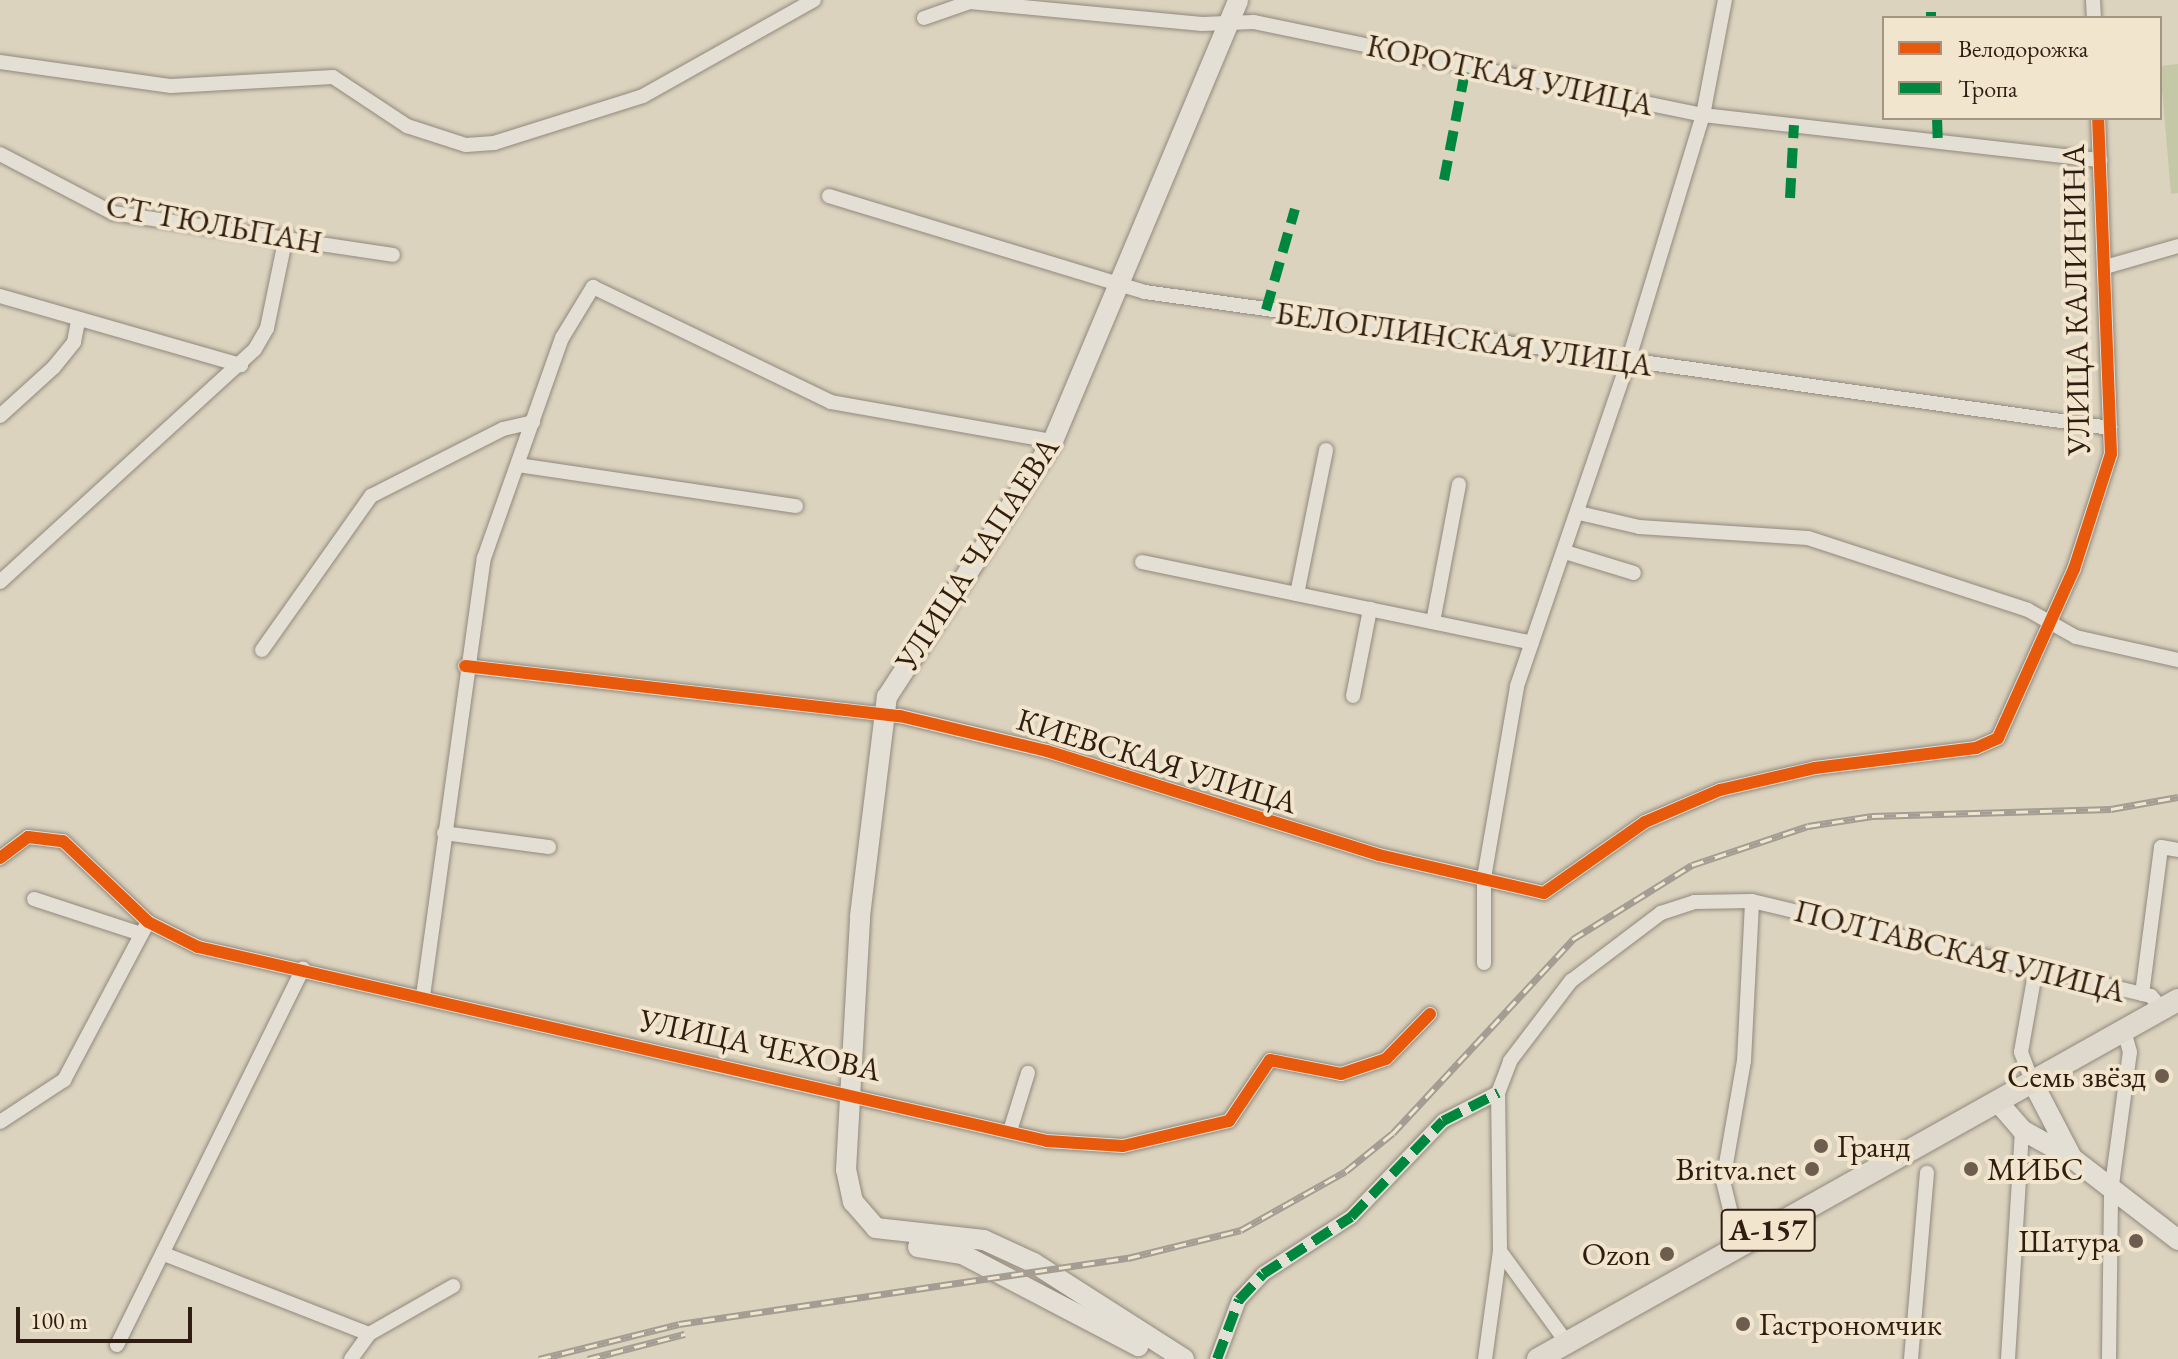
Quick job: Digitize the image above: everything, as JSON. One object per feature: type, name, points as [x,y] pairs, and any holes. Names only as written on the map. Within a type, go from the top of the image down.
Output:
[{"type":"main road","name":"УЛИЦА ЧАПАЕВА","points":[[1184,1359],[1034,1263],[984,1240],[876,1228],[847,1188],[850,1092],[860,916],[885,714],[900,669],[1053,441],[1238,0]]},
{"type":"main road","name":"А-157","points":[[1538,1359],[2170,1005]]},
{"type":"main road","points":[[2032,1081],[2072,1158]]},
{"type":"main road","name":"УЛИЦА ЧАПАЕВА","points":[[850,1092],[835,1176],[843,1207],[865,1233],[962,1254],[1163,1359]]},
{"type":"main road","points":[[1997,1101],[2022,1130],[2072,1158],[2111,1192],[2178,1240]]},
{"type":"street","points":[[0,62],[171,86],[333,77],[407,126],[466,145],[494,143],[643,96],[814,0]]},
{"type":"street","points":[[1484,963],[1484,878],[1517,686],[1579,513],[1703,115],[1725,0]]},
{"type":"street","name":"КОРОТКАЯ УЛИЦА","points":[[924,18],[970,2],[1033,2],[1228,23],[1262,23],[1703,115],[2100,160]]},
{"type":"street","name":"УЛИЦА КАЛИНИНА","points":[[1544,893],[1645,822],[1720,790],[1815,768],[1976,748],[1998,738],[2050,621],[2111,454],[2098,120]]},
{"type":"street","name":"СТ ТЮЛЬПАН","points":[[0,154],[113,213],[286,236],[393,255]]},
{"type":"street","name":"БЕЛОГЛИНСКАЯ УЛИЦА","points":[[829,196],[1118,287],[1627,365],[1844,385],[2110,428]]},
{"type":"street","points":[[0,582],[241,365],[267,328],[286,236]]},
{"type":"street","points":[[2105,267],[2178,246]]},
{"type":"street","points":[[423,996],[465,666],[484,558],[562,338],[593,287],[816,397],[1053,441]]},
{"type":"street","points":[[0,296],[78,322],[241,365]]},
{"type":"street","points":[[0,416],[54,367],[74,342],[78,322]]},
{"type":"street","points":[[262,650],[371,496],[503,429],[533,422]]},
{"type":"street","points":[[1297,594],[1326,450]]},
{"type":"street","points":[[518,465],[796,506]]},
{"type":"street","points":[[1433,622],[1459,484]]},
{"type":"street","points":[[1579,513],[1639,527],[1808,538],[2050,621],[2076,637],[2178,660]]},
{"type":"street","points":[[1565,552],[1634,573]]},
{"type":"street","points":[[1142,562],[1532,643]]},
{"type":"street","points":[[1353,696],[1370,609]]},
{"type":"street","name":"КИЕВСКАЯ УЛИЦА","points":[[465,666],[885,714],[1047,751],[1379,855],[1544,893]]},
{"type":"street","points":[[444,833],[549,847]]},
{"type":"street","name":"УЛИЦА ЧЕХОВА","points":[[0,858],[28,837],[63,841],[144,928]]},
{"type":"street","points":[[2142,994],[2161,847],[2178,850]]},
{"type":"street","name":"УЛИЦА ЧЕХОВА","points":[[34,899],[144,928],[198,947],[303,968],[1010,1131],[1123,1146],[1194,1133],[1229,1121],[1246,1106],[1270,1060],[1341,1074],[1386,1059],[1430,1014]]},
{"type":"street","points":[[1739,1246],[1723,1181],[1744,1061],[1752,901]]},
{"type":"street","name":"ПОЛТАВСКАЯ УЛИЦА","points":[[1498,1093],[1524,1034],[1603,952],[1683,906],[1752,901],[2142,994],[2170,1005]]},
{"type":"street","points":[[0,1122],[64,1080],[144,928]]},
{"type":"street","points":[[117,1345],[303,968]]},
{"type":"street","points":[[2032,1081],[2021,1052],[2036,968]]},
{"type":"street","points":[[2109,1359],[2111,1192],[2130,1052],[2124,1031]]},
{"type":"street","points":[[1010,1131],[1028,1073]]},
{"type":"street","points":[[1217,1359],[1239,1300],[1263,1274],[1351,1217],[1443,1121],[1498,1093],[1500,1251],[1485,1359]]},
{"type":"street","points":[[2008,1359],[2022,1130]]},
{"type":"street","points":[[1911,1359],[1927,1173]]},
{"type":"street","points":[[1500,1251],[1567,1343]]},
{"type":"street","points":[[164,1254],[369,1334]]},
{"type":"street","points":[[351,1359],[369,1334],[453,1286]]},
{"type":"green space","points":[[2178,64],[2178,193],[2171,194],[2162,89],[2162,66]]},
{"type":"railway","points":[[539,1359],[679,1324],[1128,1258],[1241,1230],[1346,1171],[1393,1133],[1573,939],[1692,865],[1808,826],[1872,816],[2111,809],[2178,797]]},
{"type":"railway","points":[[588,1359],[685,1334]]},
{"type":"marked path","points":[[1444,180],[1466,67]]},
{"type":"marked path","points":[[1937,120],[1938,141]]},
{"type":"marked path","points":[[1790,198],[1794,125]]},
{"type":"marked path","points":[[1266,310],[1295,209]]},
{"type":"marked path","points":[[1217,1359],[1239,1300],[1263,1274],[1351,1217],[1443,1121],[1498,1093]]},
{"type":"cycle path","points":[[465,666],[900,716],[1047,751],[1379,855],[1544,893],[1645,822],[1720,790],[1815,768],[1976,748],[1998,738],[2074,569],[2111,454],[2098,120]]},
{"type":"cycle path","points":[[0,858],[28,837],[63,841],[148,922],[198,947],[1047,1141],[1123,1146],[1229,1121],[1270,1060],[1341,1074],[1386,1059],[1430,1014]]},
{"type":"place","name":"Семь звёзд","points":[[2162,1076]]},
{"type":"place","name":"Гранд","points":[[1821,1146]]},
{"type":"place","name":"Britva.net","points":[[1812,1169]]},
{"type":"place","name":"МИБС","points":[[1971,1169]]},
{"type":"place","name":"Шатура","points":[[2136,1241]]},
{"type":"place","name":"Ozon","points":[[1667,1254]]},
{"type":"place","name":"Гастрономчик","points":[[1743,1324]]}]
